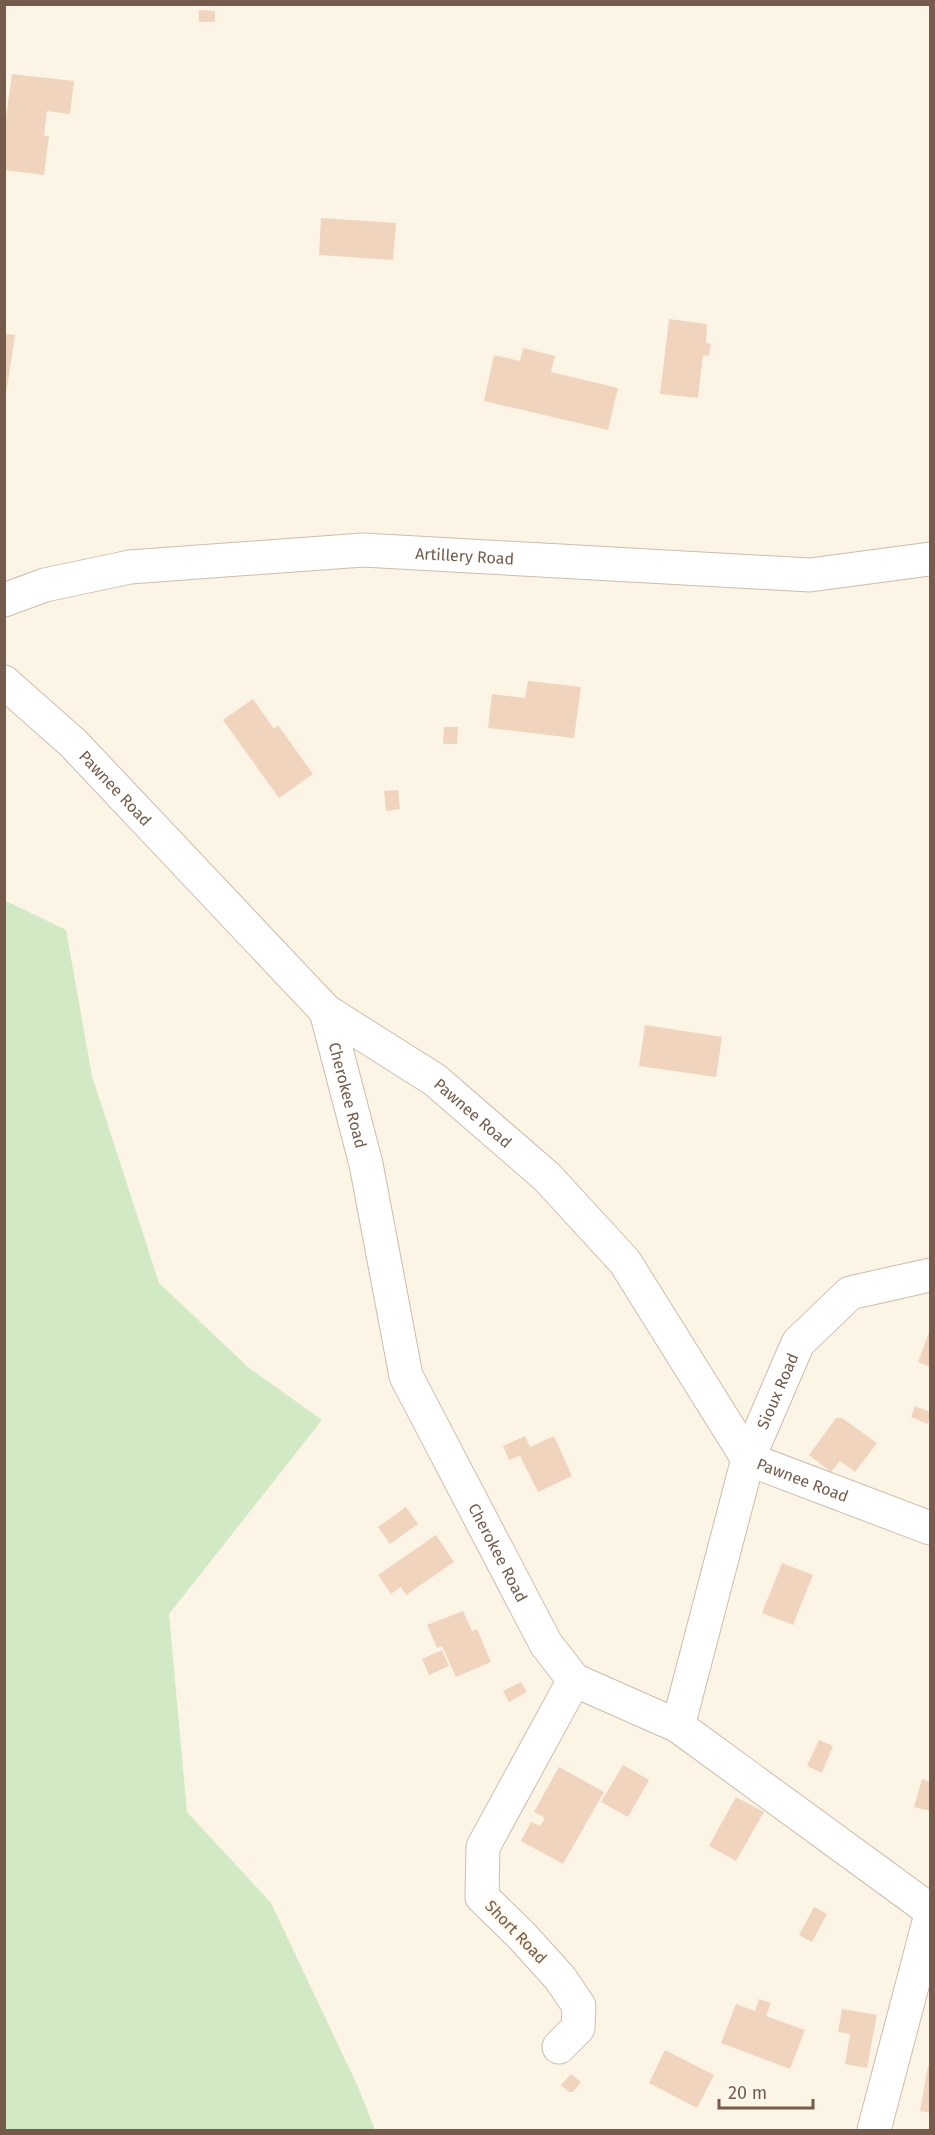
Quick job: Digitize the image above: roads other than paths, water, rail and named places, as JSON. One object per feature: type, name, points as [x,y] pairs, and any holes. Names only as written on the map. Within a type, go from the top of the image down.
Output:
[{"type":"street","name":"Artillery Road","points":[[4,600],[45,585],[130,567],[363,550],[810,575],[930,559]]},
{"type":"street","name":"Pawnee Road","points":[[4,682],[73,743],[326,1011],[435,1080],[547,1178],[625,1262],[748,1459],[930,1528]]},
{"type":"street","name":"Cherokee Road","points":[[326,1011],[366,1164],[406,1376],[546,1644],[574,1680],[678,1726],[930,1910]]},
{"type":"street","name":"Sioux Road","points":[[678,1726],[748,1459],[798,1343],[850,1293],[930,1275]]},
{"type":"street","name":"Short Road","points":[[560,2047],[579,2028],[579,2006],[560,1978],[482,1897],[483,1847],[574,1680]]},
{"type":"street","points":[[874,2130],[930,1918]]}]
